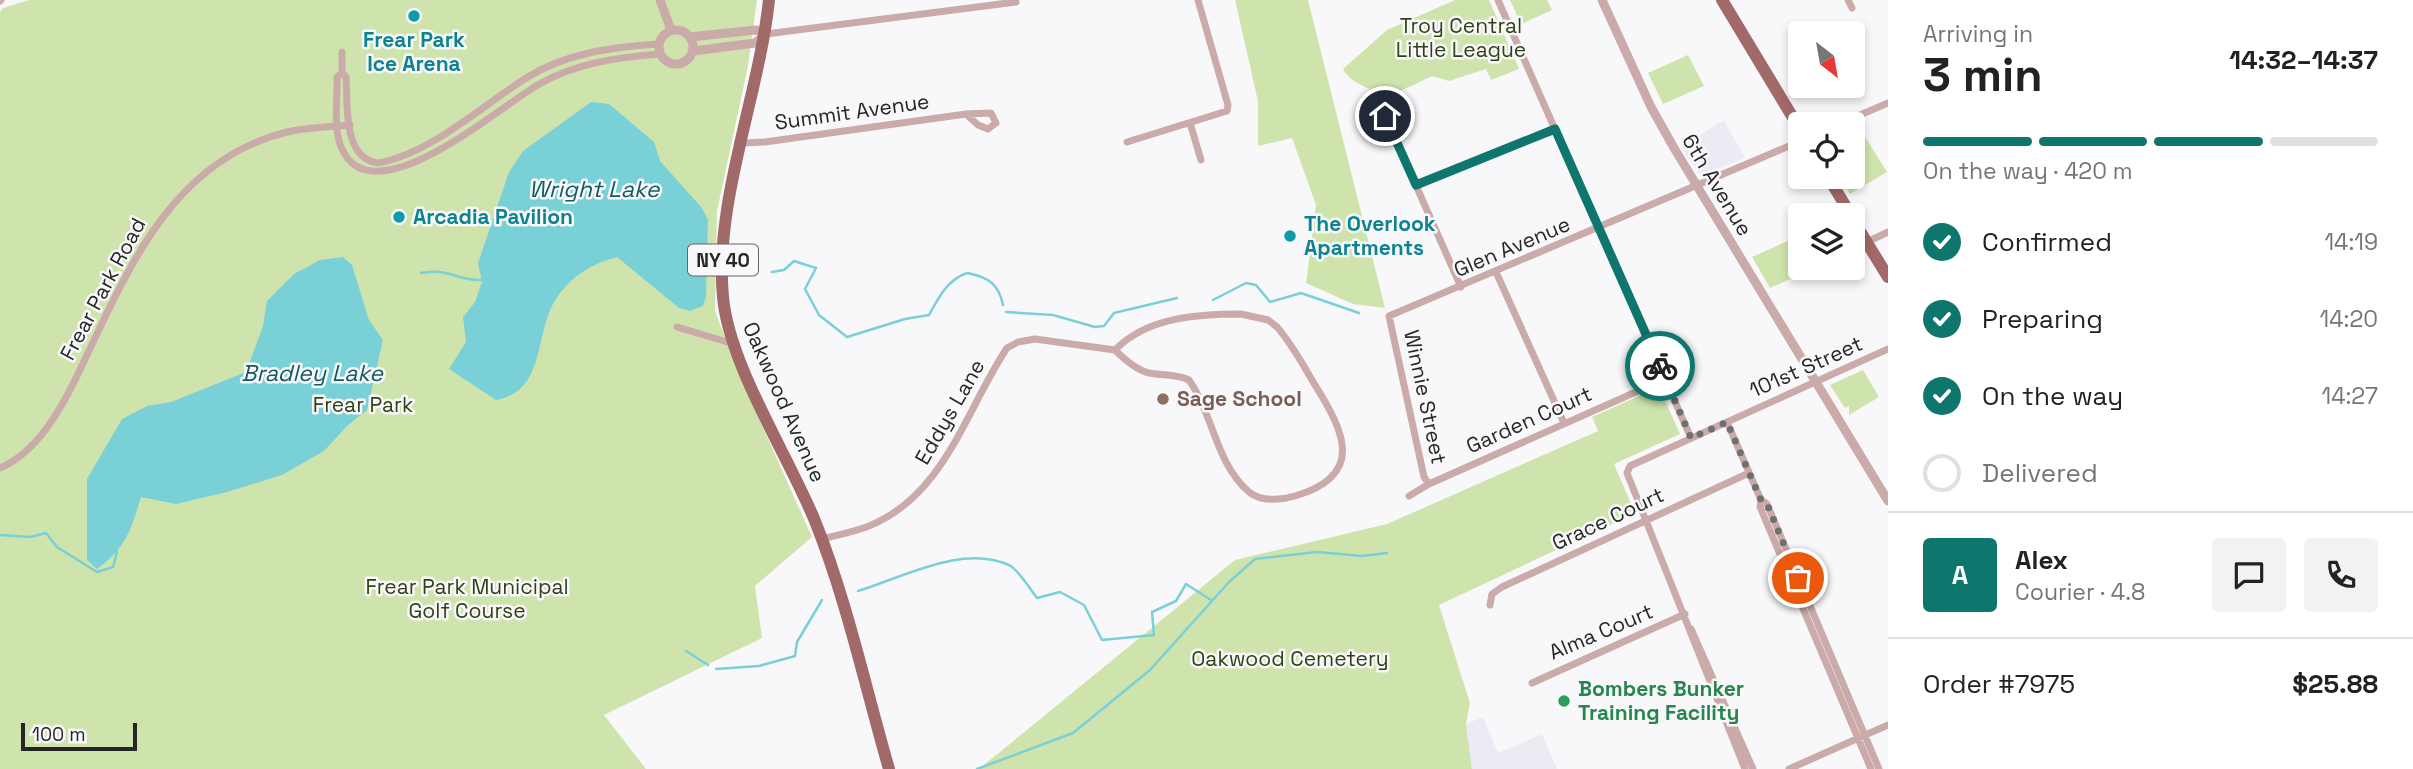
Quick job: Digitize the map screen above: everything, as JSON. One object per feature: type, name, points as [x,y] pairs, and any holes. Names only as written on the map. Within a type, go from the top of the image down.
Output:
[{"type":"main road","name":"Oakwood Avenue","points":[[769,0],[766,34],[727,217],[722,272],[726,317],[735,345],[822,539],[889,769]]},
{"type":"main road","points":[[1722,0],[1790,112]]},
{"type":"main road","points":[[1865,240],[1888,277]]},
{"type":"street","points":[[660,0],[671,30]]},
{"type":"street","points":[[1127,142],[1227,111],[1198,0]]},
{"type":"street","points":[[1498,0],[1691,438]]},
{"type":"street","name":"6th Avenue","points":[[1602,0],[1651,107],[1696,186],[1888,501]]},
{"type":"street","points":[[690,37],[756,30],[766,34],[1016,2]]},
{"type":"street","points":[[671,30],[682,30],[690,37],[693,51],[687,60],[678,64],[667,62],[659,49],[663,35],[671,30]]},
{"type":"street","points":[[693,51],[755,43],[766,34]]},
{"type":"street","points":[[342,52],[342,73],[346,77],[353,144],[359,154],[370,162],[385,162],[460,125],[525,79],[562,60],[587,53],[659,49]]},
{"type":"street","points":[[342,73],[337,77],[337,126],[344,153],[357,167],[370,172],[391,171],[470,134],[528,91],[554,76],[599,62],[659,49]]},
{"type":"street","points":[[1375,93],[1461,287]]},
{"type":"street","points":[[1865,113],[1888,103]]},
{"type":"street","name":"Summit Avenue","points":[[742,143],[966,114]]},
{"type":"street","points":[[1190,123],[1201,160]]},
{"type":"street","name":"Frear Park Road","points":[[0,468],[20,457],[57,413],[154,226],[188,186],[216,164],[255,142],[288,132],[350,125]]},
{"type":"street","points":[[1416,185],[1555,129]]},
{"type":"street","name":"Glen Avenue","points":[[1389,316],[1788,147]]},
{"type":"street","points":[[1867,243],[1888,232]]},
{"type":"street","points":[[1496,272],[1564,424]]},
{"type":"street","name":"Eddys Lane","points":[[822,539],[869,526],[908,503],[940,469],[1007,348],[1018,342],[1035,339],[1115,350],[1127,362],[1148,373],[1170,373],[1189,380],[1220,453],[1253,495],[1267,499],[1301,494],[1321,487],[1339,469],[1343,457],[1342,439],[1334,418],[1285,336],[1268,320],[1241,314],[1178,319],[1154,325],[1124,341],[1115,350]]},
{"type":"street","name":"Winnie Street","points":[[1389,316],[1424,477],[1429,484]]},
{"type":"street","points":[[677,327],[735,345]]},
{"type":"street","name":"101st Street","points":[[1647,520],[1627,473],[1630,466],[1888,349]]},
{"type":"street","name":"Garden Court","points":[[1409,496],[1429,484],[1665,379]]},
{"type":"street","points":[[1727,422],[1761,500],[1760,507],[1861,738],[1871,769]]},
{"type":"street","name":"Grace Court","points":[[1490,605],[1492,594],[1502,587],[1749,473]]},
{"type":"street","points":[[1647,520],[1745,769]]},
{"type":"street","name":"Alma Court","points":[[1532,683],[1685,614]]},
{"type":"street","points":[[1689,626],[1698,637],[1753,769]]},
{"type":"street","points":[[1789,769],[1888,726]]},
{"type":"street","points":[[1861,738],[1879,769]]},
{"type":"shaded area","points":[[1724,120],[1745,158],[1701,176],[1681,147]]},
{"type":"shaded area","points":[[1483,717],[1498,753],[1542,734],[1557,769],[1472,769],[1466,724]]},
{"type":"green space","name":"Frear Park","points":[[29,0],[757,0],[748,66],[717,211],[715,311],[738,372],[812,537],[755,586],[762,638],[604,715],[646,769],[0,769],[0,12],[3,8]]},
{"type":"green space","points":[[1235,0],[1308,0],[1385,308],[1353,304],[1306,283],[1316,205],[1292,138],[1258,146],[1258,101]]},
{"type":"green space","name":"Troy Central Little League","points":[[1455,0],[1489,0],[1519,69],[1491,80],[1486,69],[1449,81],[1432,76],[1406,89],[1390,93],[1359,84],[1343,69],[1387,30]]},
{"type":"green space","points":[[1510,0],[1547,0],[1552,10],[1521,24]]},
{"type":"green space","points":[[1688,55],[1704,86],[1663,104],[1648,73]]},
{"type":"green space","points":[[1865,137],[1887,172],[1865,185]]},
{"type":"green space","points":[[1788,241],[1788,280],[1770,288],[1752,257]]},
{"type":"green space","points":[[1863,370],[1879,397],[1849,415],[1849,406],[1845,408],[1830,385]]},
{"type":"green space","name":"Oakwood Cemetery","points":[[1659,387],[1680,434],[1614,464],[1635,513],[1439,605],[1470,703],[1466,724],[1472,769],[979,769],[1235,560],[1387,524],[1598,431],[1592,417]]},
{"type":"water","name":"Wright Lake","points":[[591,102],[609,104],[654,142],[660,161],[702,208],[708,220],[706,297],[703,306],[690,311],[679,308],[617,257],[598,264],[572,280],[553,304],[536,362],[523,386],[511,395],[496,400],[449,369],[466,342],[463,317],[475,302],[482,282],[478,263],[509,172],[523,151]]},
{"type":"water","name":"Bradley Lake","points":[[343,257],[352,265],[369,320],[383,340],[367,410],[347,426],[324,451],[282,475],[176,504],[141,497],[126,538],[115,554],[97,569],[87,560],[87,479],[122,419],[147,406],[171,402],[246,372],[263,326],[267,301],[294,274],[320,260]]},
{"type":"waterway","points":[[772,272],[784,270],[794,261],[816,268],[805,289],[819,315],[847,337],[905,319],[929,315],[949,285],[967,273],[991,283],[999,292],[1003,305]]},
{"type":"waterway","points":[[421,273],[439,272],[482,280]]},
{"type":"waterway","points":[[1213,300],[1246,283],[1256,285],[1270,302],[1301,293],[1359,313]]},
{"type":"waterway","points":[[1006,312],[1053,315],[1095,327],[1104,326],[1114,313],[1177,298]]},
{"type":"waterway","points":[[0,535],[30,537],[46,533],[57,547],[97,572],[113,567],[117,552]]},
{"type":"waterway","points":[[977,769],[1073,733],[1150,670],[1229,582],[1255,559],[1317,552],[1362,556],[1387,553]]},
{"type":"waterway","points":[[858,591],[953,560],[991,560],[1013,567],[1037,598],[1060,592],[1084,605],[1102,640],[1154,635],[1152,612],[1176,601],[1186,584],[1211,600]]},
{"type":"waterway","points":[[716,669],[759,666],[795,656],[797,642],[822,600]]},
{"type":"waterway","points":[[686,651],[708,665]]},
{"type":"way so far","points":[[1660,366],[1691,438],[1727,422],[1761,500],[1767,504],[1798,578]]},
{"type":"place","name":"Frear Park Ice Arena","points":[[414,16]]},
{"type":"place","name":"Arcadia Pavilion","points":[[399,217]]},
{"type":"place","name":"The Overlook Apartments","points":[[1290,236]]},
{"type":"place","name":"Sage School","points":[[1163,399]]},
{"type":"place","name":"Bombers Bunker Training Facility","points":[[1564,701]]},
{"type":"route","points":[[1385,116],[1416,185],[1555,129],[1660,366]]},
{"type":"park label","name":"Frear Park Municipal Golf Course","points":[[467,599]]}]
